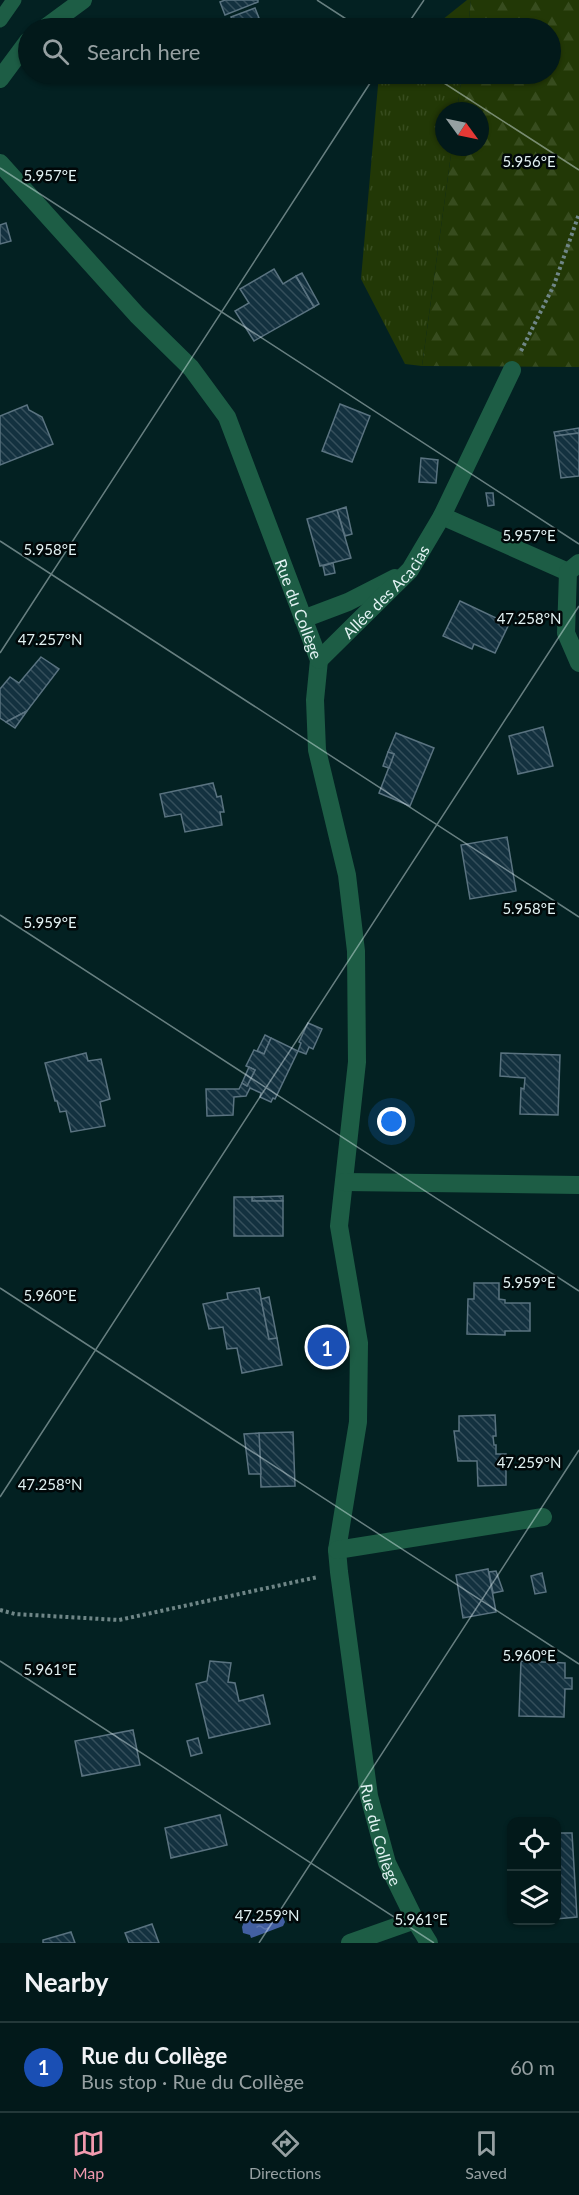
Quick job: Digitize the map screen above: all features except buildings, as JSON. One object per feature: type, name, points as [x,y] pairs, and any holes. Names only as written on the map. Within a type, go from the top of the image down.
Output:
[{"type":"street","points":[[59,18],[83,0]]},
{"type":"street","points":[[0,78],[18,54]]},
{"type":"street","name":"Rue du Collège","points":[[0,163],[136,315],[191,368],[227,417],[319,660],[315,700],[316,750],[347,876],[356,951],[357,1062],[339,1226],[359,1343],[358,1422],[337,1550],[369,1796],[387,1863],[429,1943]]},
{"type":"street","name":"Allée des Acacias","points":[[319,660],[410,570],[442,516],[512,370]]},
{"type":"street","points":[[442,516],[574,568],[566,633],[579,663]]},
{"type":"street","points":[[303,619],[348,602],[410,570]]},
{"type":"street","points":[[344,1182],[579,1185]]},
{"type":"street","points":[[337,1550],[543,1516]]},
{"type":"street","points":[[350,1943],[415,1920]]},
{"type":"lane","points":[[0,20],[14,0]]},
{"type":"path","points":[[512,370],[554,285],[579,214]]},
{"type":"path","points":[[0,1610],[15,1614],[119,1620],[339,1572]]},
{"type":"green space","points":[[467,0],[471,0],[469,18],[444,18]]},
{"type":"green space","points":[[471,0],[579,0],[579,367],[422,366],[451,156],[489,156],[489,102],[458,102],[461,84],[561,84],[561,18],[469,18]]},
{"type":"green space","points":[[378,84],[461,84],[458,102],[435,102],[435,156],[451,156],[422,366],[405,364],[361,279]]},
{"type":"water","points":[[280,1910],[285,1922],[283,1926],[251,1938],[250,1935],[243,1933],[244,1922]]},
{"type":"place","name":"Rue du Collège","points":[[327,1347]]}]
